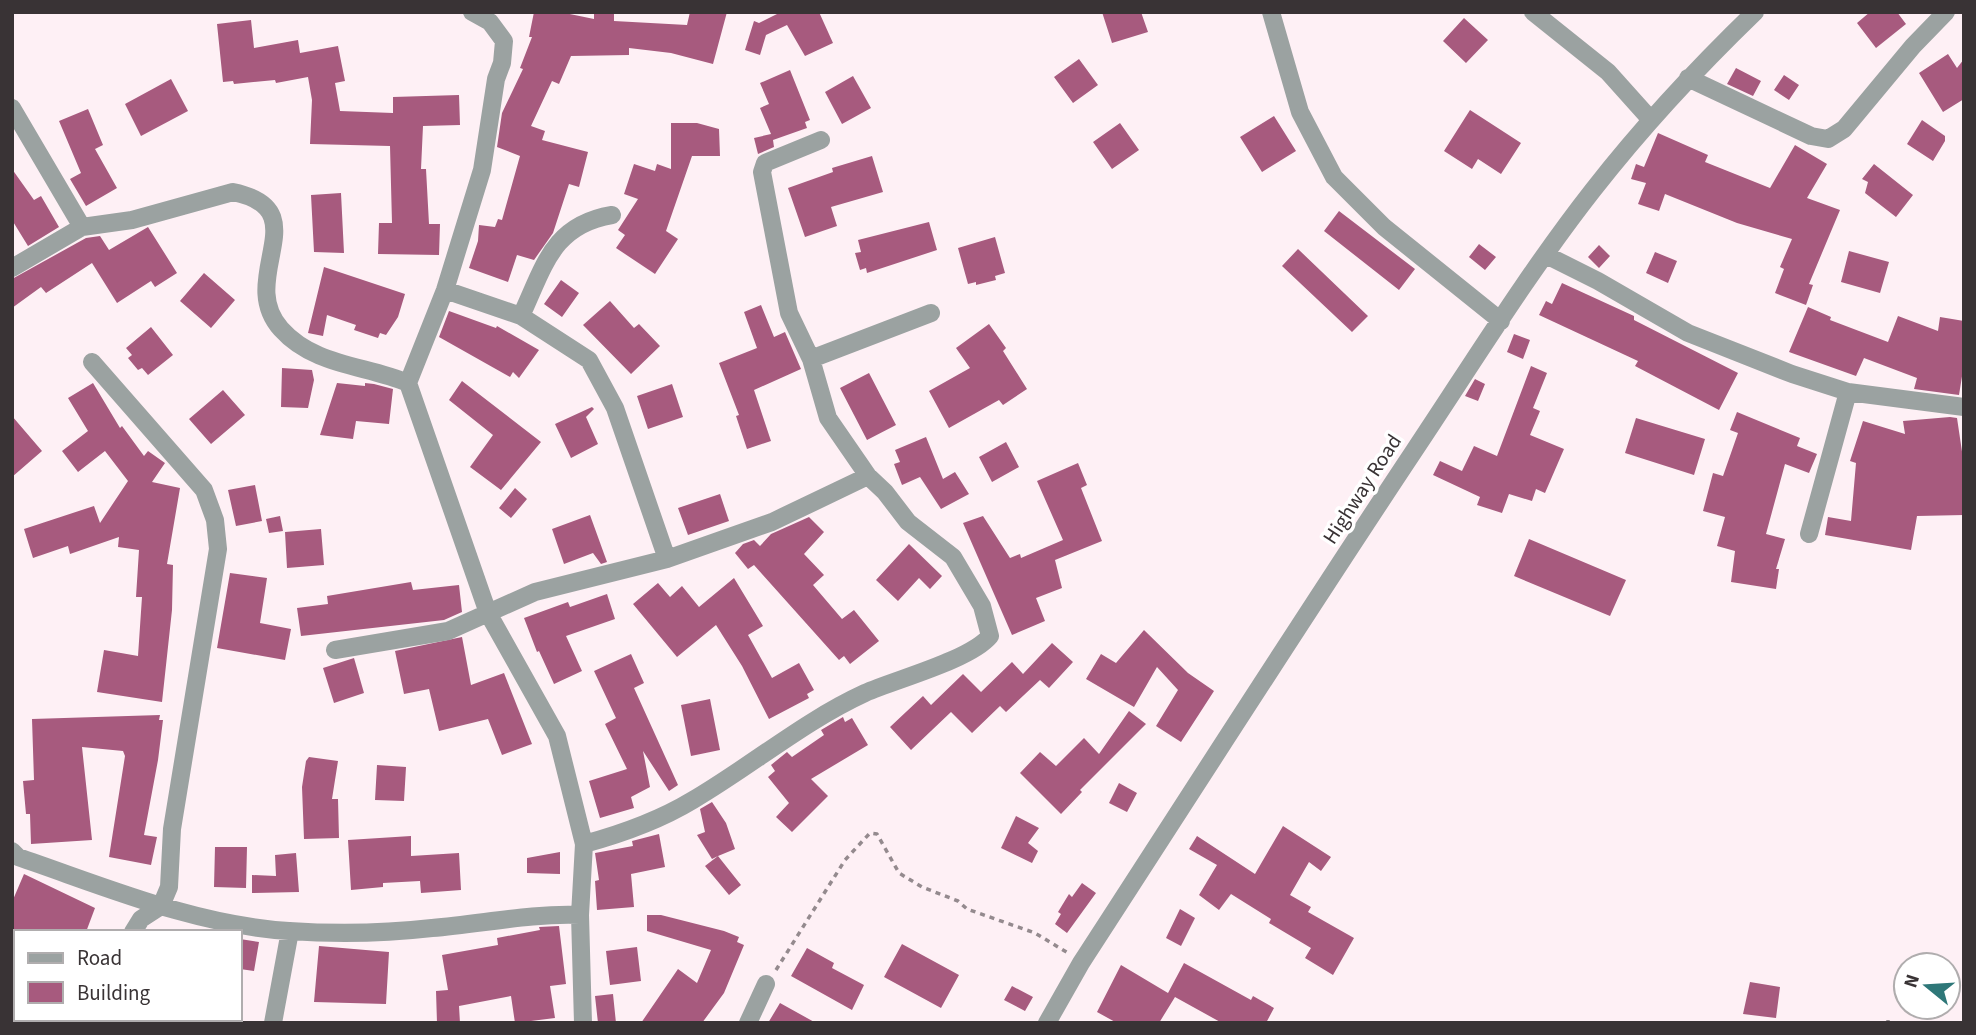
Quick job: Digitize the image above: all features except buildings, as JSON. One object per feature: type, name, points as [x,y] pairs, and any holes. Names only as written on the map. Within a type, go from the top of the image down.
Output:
[{"type":"street","points":[[472,12],[490,22],[503,41],[502,63],[496,79],[482,170],[445,290],[408,383],[488,613],[557,736],[584,844],[580,915],[583,1023]]},
{"type":"street","points":[[1271,12],[1300,111],[1334,177],[1384,227],[1501,321]]},
{"type":"street","points":[[1533,12],[1608,72],[1651,120]]},
{"type":"street","points":[[1688,78],[1811,136],[1828,139],[1844,129],[1913,46],[1947,12]]},
{"type":"street","name":"Highway Road","points":[[1048,1023],[1081,963],[1546,255],[1592,191],[1651,120],[1688,78],[1753,13]]},
{"type":"street","points":[[12,108],[82,227]]},
{"type":"street","points":[[584,844],[621,834],[691,802],[840,707],[866,693],[964,655],[982,645],[990,636],[982,606],[953,557],[908,522],[885,492],[868,476],[828,418],[811,359],[789,313],[761,181],[765,163],[821,139]]},
{"type":"street","points":[[12,268],[82,227],[132,220],[233,192],[249,196],[268,206],[276,222],[265,283],[268,307],[280,328],[300,346],[329,362],[384,373],[408,383]]},
{"type":"street","points":[[521,316],[550,256],[567,230],[592,218],[612,215]]},
{"type":"street","points":[[1546,255],[1688,333],[1792,374],[1848,392],[1964,407]]},
{"type":"street","points":[[445,290],[521,316],[589,360],[615,408],[667,559]]},
{"type":"street","points":[[811,359],[931,313]]},
{"type":"street","points":[[92,362],[204,490],[215,520],[218,548],[172,829],[169,887],[161,906],[141,919],[134,930]]},
{"type":"street","points":[[1809,534],[1848,392]]},
{"type":"street","points":[[335,650],[448,631],[535,592],[667,559],[772,522],[868,476]]},
{"type":"street","points":[[14,855],[161,906],[225,923],[290,931],[430,929],[553,914],[580,915]]},
{"type":"street","points":[[273,1023],[290,931]]},
{"type":"street","points":[[748,1023],[766,984]]},
{"type":"path","points":[[766,984],[845,860],[870,833],[877,834],[899,873],[922,887],[958,901],[967,909],[1057,943],[1081,963]]}]
